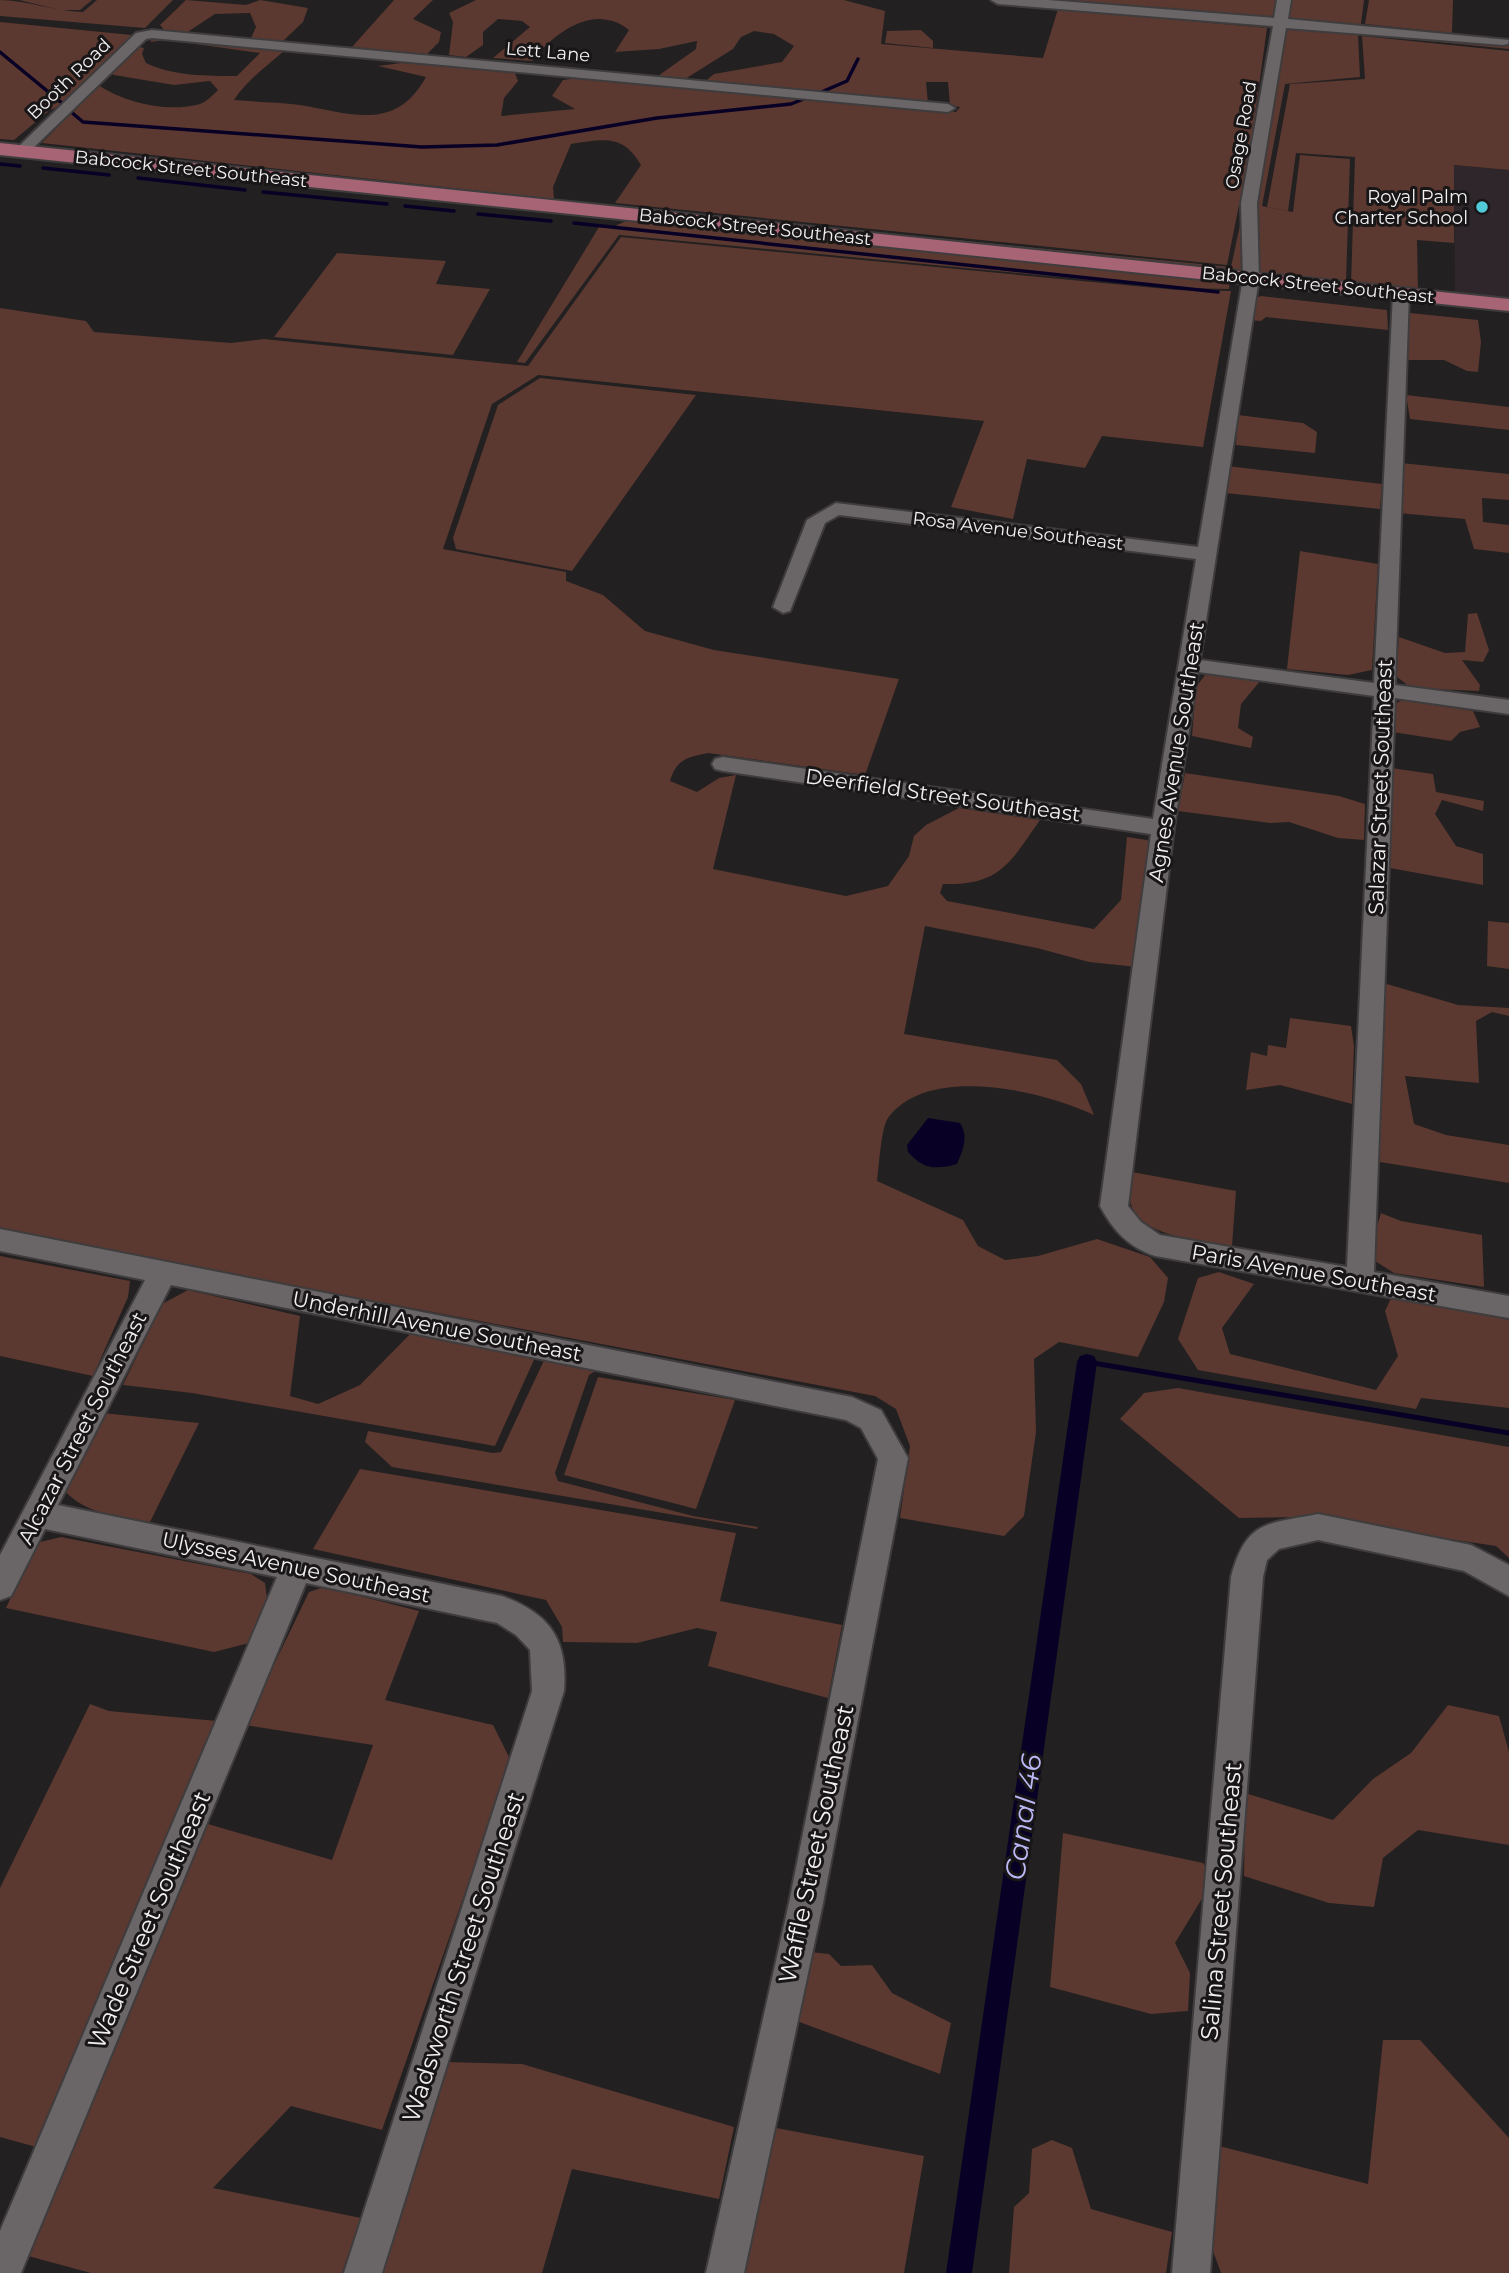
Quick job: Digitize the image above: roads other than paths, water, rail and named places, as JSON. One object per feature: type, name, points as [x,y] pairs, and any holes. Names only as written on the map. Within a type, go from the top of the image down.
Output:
[{"type":"main road","name":"Babcock Street Southeast","points":[[0,149],[1509,305]]},
{"type":"street","points":[[998,0],[1503,41]]},
{"type":"street","name":"Osage Road","points":[[1251,278],[1249,203],[1284,0]]},
{"type":"street","name":"Lett Lane","points":[[144,35],[948,108]]},
{"type":"street","name":"Booth Road","points":[[22,151],[144,35]]},
{"type":"street","name":"Agnes Avenue Southeast","points":[[1124,1225],[1114,1206],[1114,1189],[1163,828],[1251,278]]},
{"type":"street","name":"Salazar Street Southeast","points":[[1360,1281],[1401,294]]},
{"type":"street","name":"Rosa Avenue Southeast","points":[[783,607],[817,520],[830,511],[845,509],[1205,554]]},
{"type":"street","points":[[1191,665],[1509,707]]},
{"type":"street","name":"Deerfield Street Southeast","points":[[723,764],[1163,828]]},
{"type":"street","name":"Paris Avenue Southeast","points":[[1124,1225],[1135,1235],[1156,1245],[1509,1307]]},
{"type":"street","name":"Underhill Avenue Southeast","points":[[0,1240],[852,1409],[871,1419]]},
{"type":"street","name":"Alcazar Street Southeast","points":[[0,1586],[164,1271]]},
{"type":"street","name":"Waffle Street Southeast","points":[[725,2273],[806,1903],[893,1458],[871,1419]]},
{"type":"street","name":"Ulysses Avenue Southeast","points":[[38,1514],[502,1610],[527,1621],[544,1640]]},
{"type":"street","points":[[1270,1537],[1318,1527],[1471,1559],[1509,1582]]},
{"type":"street","name":"Salina Street Southeast","points":[[1191,2273],[1247,1577],[1253,1553],[1270,1537]]},
{"type":"street","name":"Wade Street Southeast","points":[[2,2273],[297,1568]]},
{"type":"street","name":"Wadsworth Street Southeast","points":[[363,2273],[548,1691],[551,1665],[544,1640]]},
{"type":"waterway","points":[[0,52],[63,104]]},
{"type":"waterway","points":[[819,93],[847,81],[858,59]]},
{"type":"waterway","points":[[70,111],[83,122],[422,147],[497,145],[657,118],[791,104],[806,98]]},
{"type":"waterway","points":[[0,164],[20,166]]},
{"type":"waterway","points":[[43,168],[109,175]]},
{"type":"waterway","points":[[138,178],[245,190]]},
{"type":"waterway","points":[[263,192],[387,204]]},
{"type":"waterway","points":[[405,206],[454,211]]},
{"type":"waterway","points":[[478,214],[551,221]]},
{"type":"waterway","points":[[574,223],[1218,292]]},
{"type":"waterway","points":[[1087,1362],[1509,1433]]},
{"type":"waterway","name":"Canal 46","points":[[959,2273],[1087,1362]]},
{"type":"place","name":"Royal Palm Charter School","points":[[1482,207]]}]
